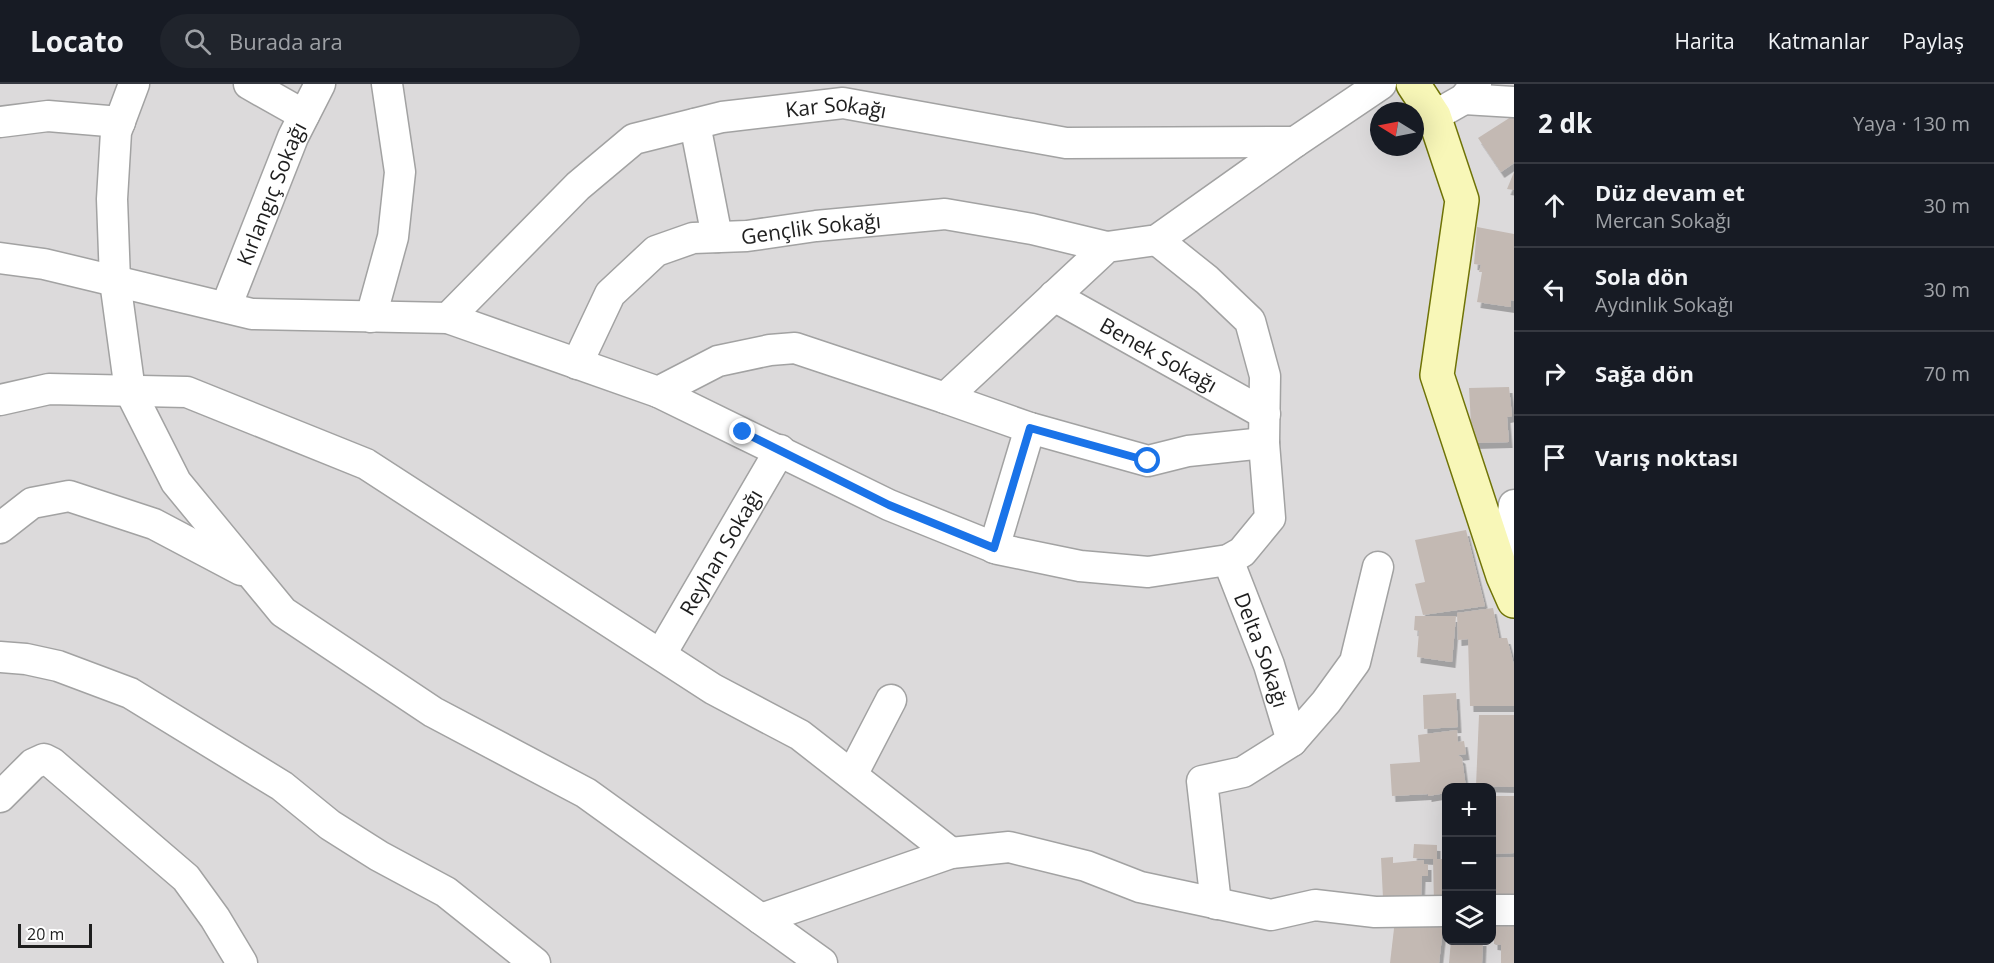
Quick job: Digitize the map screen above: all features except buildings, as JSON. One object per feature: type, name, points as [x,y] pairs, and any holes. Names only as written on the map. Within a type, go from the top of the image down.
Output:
[{"type":"main road","points":[[1413,84],[1434,116],[1462,200],[1437,375],[1508,589]]},
{"type":"street","points":[[134,84],[116,132],[112,200],[115,280],[129,391],[176,482],[283,612],[433,712],[586,793],[822,963]]},
{"type":"street","points":[[249,84],[304,115]]},
{"type":"street","name":"Kırlangıç Sokağı","points":[[226,308],[293,137],[320,84]]},
{"type":"street","points":[[371,317],[393,237],[400,172],[387,84]]},
{"type":"street","points":[[945,398],[1107,247],[1157,240],[1381,84]]},
{"type":"street","points":[[1434,116],[1470,91],[1514,102]]},
{"type":"street","name":"Kar Sokağı","points":[[448,318],[578,186],[634,139],[722,117],[843,103],[1066,142],[1295,142]]},
{"type":"street","points":[[0,122],[48,116],[120,122]]},
{"type":"street","points":[[695,124],[717,237]]},
{"type":"street","name":"Gençlik Sokağı","points":[[577,364],[610,294],[656,251],[693,238],[747,236],[816,226],[945,214],[1032,229],[1107,247]]},
{"type":"street","points":[[0,258],[45,264],[252,314],[448,318],[658,392],[889,505],[994,548],[1080,566],[1149,572],[1228,560],[1242,552],[1270,518],[1265,428],[1265,376],[1250,321],[1208,280],[1157,240]]},
{"type":"street","name":"Benek Sokağı","points":[[1054,296],[1265,428]]},
{"type":"street","points":[[658,392],[718,361],[770,350],[795,348],[1030,428],[1148,461],[1265,428]]},
{"type":"street","points":[[0,400],[49,389],[187,392],[366,464],[713,689],[800,735],[951,853]]},
{"type":"street","points":[[994,548],[1030,428]]},
{"type":"street","name":"Reyhan Sokağı","points":[[660,654],[780,450]]},
{"type":"street","points":[[0,528],[32,503],[69,496],[154,524],[254,577]]},
{"type":"street","points":[[1508,589],[1514,506]]},
{"type":"street","name":"Delta Sokağı","points":[[1228,560],[1269,665],[1292,741]]},
{"type":"street","points":[[1216,904],[1202,780],[1243,772],[1292,741],[1326,702],[1355,662],[1378,567]]},
{"type":"street","points":[[0,657],[26,659],[58,666],[130,693],[282,786],[330,825],[379,856],[446,892],[535,963]]},
{"type":"street","points":[[852,775],[891,700]]},
{"type":"street","points":[[0,797],[33,764],[44,759],[52,763],[186,878],[215,918],[242,963]]},
{"type":"street","points":[[761,919],[951,853],[1009,847],[1086,866],[1140,887],[1271,915],[1316,905],[1375,912],[1442,911]]},
{"type":"street","points":[[1496,910],[1514,910]]},
{"type":"shaded area","points":[[0,84],[1514,84],[1514,963],[0,963]]},
{"type":"route","points":[[743,432],[889,505],[994,548],[1030,428],[1148,461]]}]
